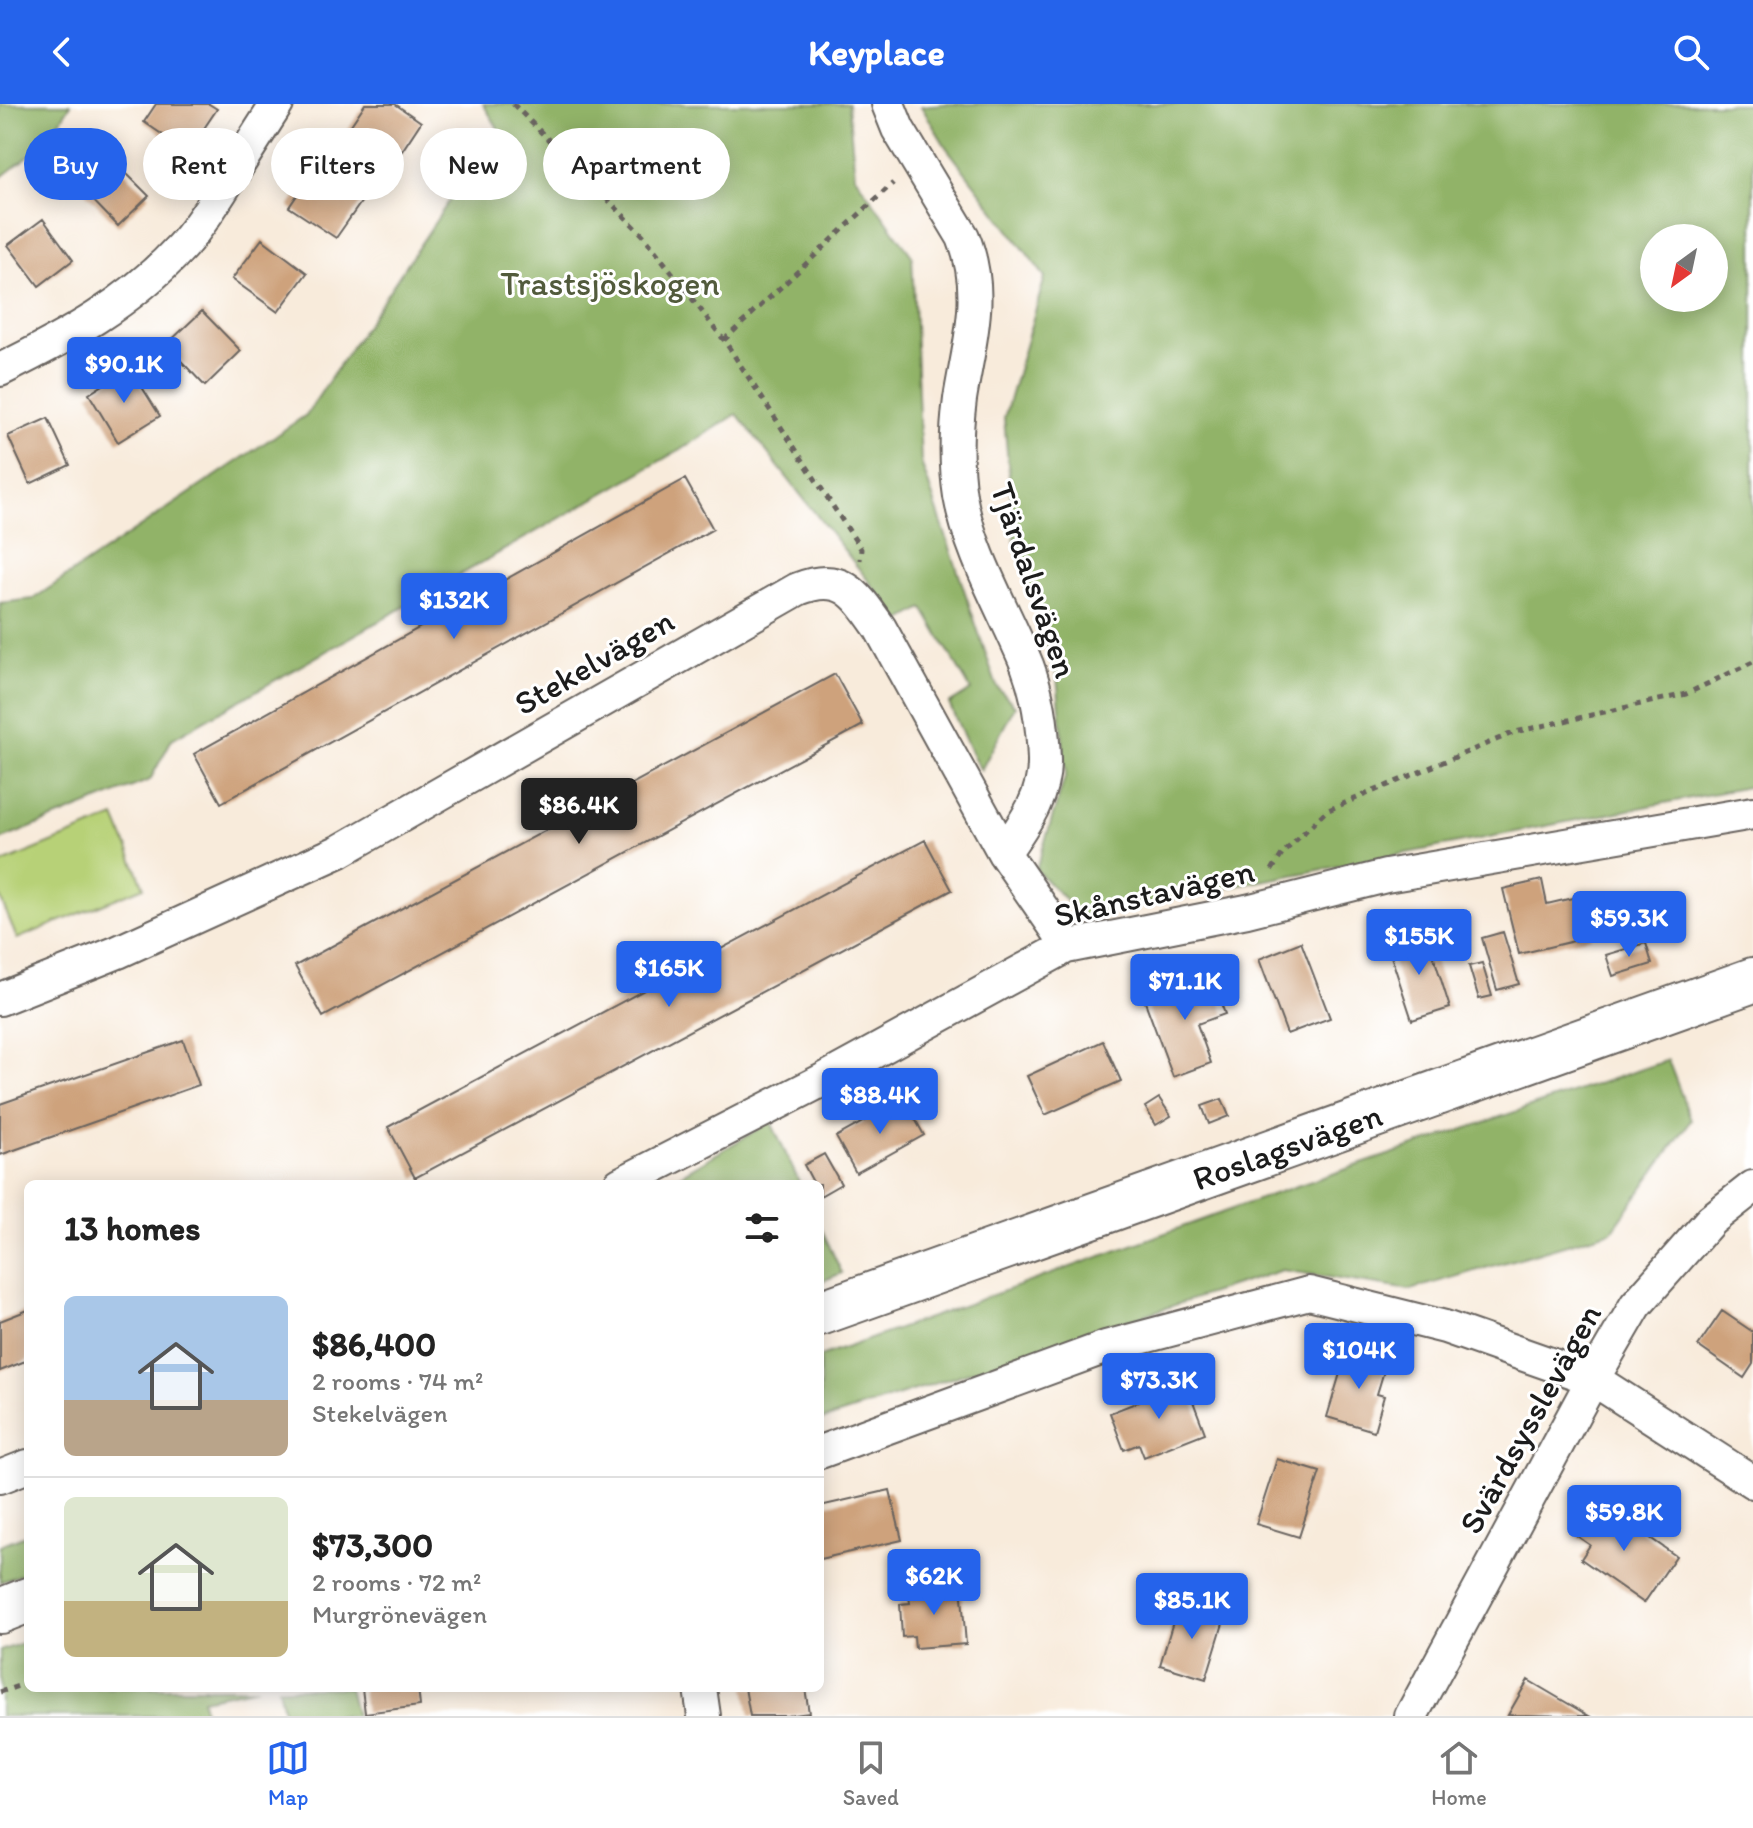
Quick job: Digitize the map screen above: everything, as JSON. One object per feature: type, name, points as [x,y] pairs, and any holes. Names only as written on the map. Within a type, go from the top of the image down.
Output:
[{"type":"main road","name":"Roslagsvägen","points":[[824,1312],[1753,980]]},
{"type":"main road","points":[[0,1611],[24,1602]]},
{"type":"street","points":[[0,370],[69,335],[117,305],[163,265],[210,209],[277,104]]},
{"type":"street","name":"Tjärdalsvägen","points":[[888,104],[898,129],[963,237],[970,256],[976,303],[957,434],[960,495],[981,564],[1028,668],[1038,708],[1044,763],[1039,795],[1004,853]]},
{"type":"street","name":"Stekelvägen","points":[[0,999],[118,952],[340,851],[798,589],[813,583],[836,584],[858,597]]},
{"type":"street","points":[[858,597],[880,628],[1004,853],[1066,947]]},
{"type":"street","name":"Skånstavägen","points":[[628,1180],[821,1081],[1066,947],[1247,911],[1386,876],[1753,813]]},
{"type":"street","name":"Svärdsysslevägen","points":[[1411,1716],[1636,1305],[1711,1220],[1753,1187]]},
{"type":"street","points":[[824,1451],[1106,1347],[1309,1293],[1445,1327],[1593,1379],[1753,1482]]},
{"type":"street","points":[[0,1477],[24,1468]]},
{"type":"street","points":[[701,1692],[704,1716]]},
{"type":"path","points":[[513,104],[643,235],[724,340],[861,549],[858,597]]},
{"type":"path","points":[[724,340],[917,160]]},
{"type":"path","points":[[1247,911],[1283,853],[1326,811],[1515,732],[1686,694],[1753,662]]},
{"type":"path","points":[[0,1692],[24,1684]]},
{"type":"green space","points":[[0,104],[71,104],[56,128],[24,128],[24,160],[0,178]]},
{"type":"green space","name":"Trastsjöskogen","points":[[483,104],[848,104],[855,176],[912,256],[921,462],[997,687],[1015,706],[981,770],[949,704],[971,690],[923,608],[900,621],[737,414],[690,444],[172,739],[150,780],[0,840],[0,603],[33,599],[306,415],[450,200],[527,200],[527,128],[498,128]]},
{"type":"green space","points":[[1753,104],[1753,786],[1081,916],[1036,870],[1066,774],[1057,677],[1015,542],[1004,418],[1045,277],[946,147],[921,106]]},
{"type":"green space","points":[[115,817],[144,887],[17,939],[0,897],[0,864]]},
{"type":"green space","points":[[1668,1060],[1691,1120],[1612,1231],[1410,1290],[1282,1270],[824,1420],[824,1356],[1285,1190]]},
{"type":"green space","points":[[771,1122],[798,1180],[672,1180]]},
{"type":"green space","points":[[824,1235],[842,1273],[824,1280]]},
{"type":"green space","points":[[24,1536],[24,1573],[0,1582],[0,1545]]},
{"type":"green space","points":[[24,1642],[24,1692],[237,1692],[202,1699],[205,1716],[0,1716],[0,1651]]},
{"type":"green space","points":[[279,1692],[350,1692],[356,1716],[284,1716]]},
{"type":"building","points":[[156,104],[209,104],[217,109],[204,128],[153,128],[144,122]]},
{"type":"building","points":[[365,104],[395,104],[421,122],[404,148],[404,128],[349,128]]},
{"type":"building","points":[[127,174],[143,190],[145,200],[118,226],[93,200],[127,200]]},
{"type":"building","points":[[294,200],[363,200],[336,238],[289,207]]},
{"type":"building","points":[[43,219],[73,260],[39,286],[8,245]]},
{"type":"building","points":[[262,239],[307,273],[278,312],[232,279]]},
{"type":"building","points":[[202,311],[241,351],[205,386],[166,345]]},
{"type":"building","points":[[130,368],[160,416],[118,442],[89,394]]},
{"type":"building","points":[[48,418],[70,465],[30,484],[8,436]]},
{"type":"building","points":[[685,479],[713,529],[221,803],[194,754]]},
{"type":"building","points":[[835,674],[863,725],[323,1017],[295,966]]},
{"type":"building","points":[[925,840],[952,890],[415,1178],[388,1127]]},
{"type":"building","points":[[1542,880],[1547,904],[1581,896],[1591,937],[1519,954],[1503,889]]},
{"type":"building","points":[[1503,932],[1519,984],[1497,990],[1482,938]]},
{"type":"building","points":[[1427,935],[1450,1008],[1412,1020],[1388,947]]},
{"type":"building","points":[[1301,942],[1330,1018],[1287,1034],[1259,959]]},
{"type":"building","points":[[1646,943],[1652,964],[1613,976],[1606,955]]},
{"type":"building","points":[[1482,963],[1492,996],[1479,999],[1469,966]]},
{"type":"building","points":[[1210,974],[1225,1014],[1197,1024],[1211,1063],[1173,1077],[1144,999]]},
{"type":"building","points":[[183,1040],[199,1085],[0,1155],[0,1104]]},
{"type":"building","points":[[1103,1041],[1121,1081],[1045,1115],[1027,1076]]},
{"type":"building","points":[[1159,1098],[1171,1116],[1156,1125],[1145,1107]]},
{"type":"building","points":[[904,1099],[924,1135],[856,1173],[836,1137]]},
{"type":"building","points":[[1222,1099],[1229,1116],[1209,1124],[1202,1106]]},
{"type":"building","points":[[824,1154],[841,1184],[824,1194],[824,1180],[812,1180],[804,1165]]},
{"type":"building","points":[[1722,1311],[1753,1332],[1753,1364],[1744,1378],[1698,1346]]},
{"type":"building","points":[[24,1312],[24,1362],[0,1371],[0,1321]]},
{"type":"building","points":[[1347,1350],[1387,1361],[1377,1394],[1384,1396],[1374,1431],[1327,1417]]},
{"type":"building","points":[[1186,1383],[1205,1433],[1144,1457],[1139,1444],[1124,1450],[1110,1413]]},
{"type":"building","points":[[1277,1459],[1320,1472],[1299,1537],[1256,1524]]},
{"type":"building","points":[[890,1490],[902,1540],[824,1558],[824,1505]]},
{"type":"building","points":[[1600,1503],[1676,1556],[1644,1603],[1581,1559],[1590,1545],[1577,1536]]},
{"type":"building","points":[[961,1585],[966,1644],[915,1648],[914,1636],[902,1637],[900,1604],[910,1603],[908,1589]]},
{"type":"building","points":[[1179,1602],[1225,1617],[1206,1679],[1160,1665]]},
{"type":"building","points":[[1528,1680],[1589,1716],[1508,1715]]},
{"type":"building","points":[[362,1692],[418,1692],[420,1706],[365,1713]]},
{"type":"building","points":[[746,1692],[806,1692],[809,1713],[750,1716]]}]
